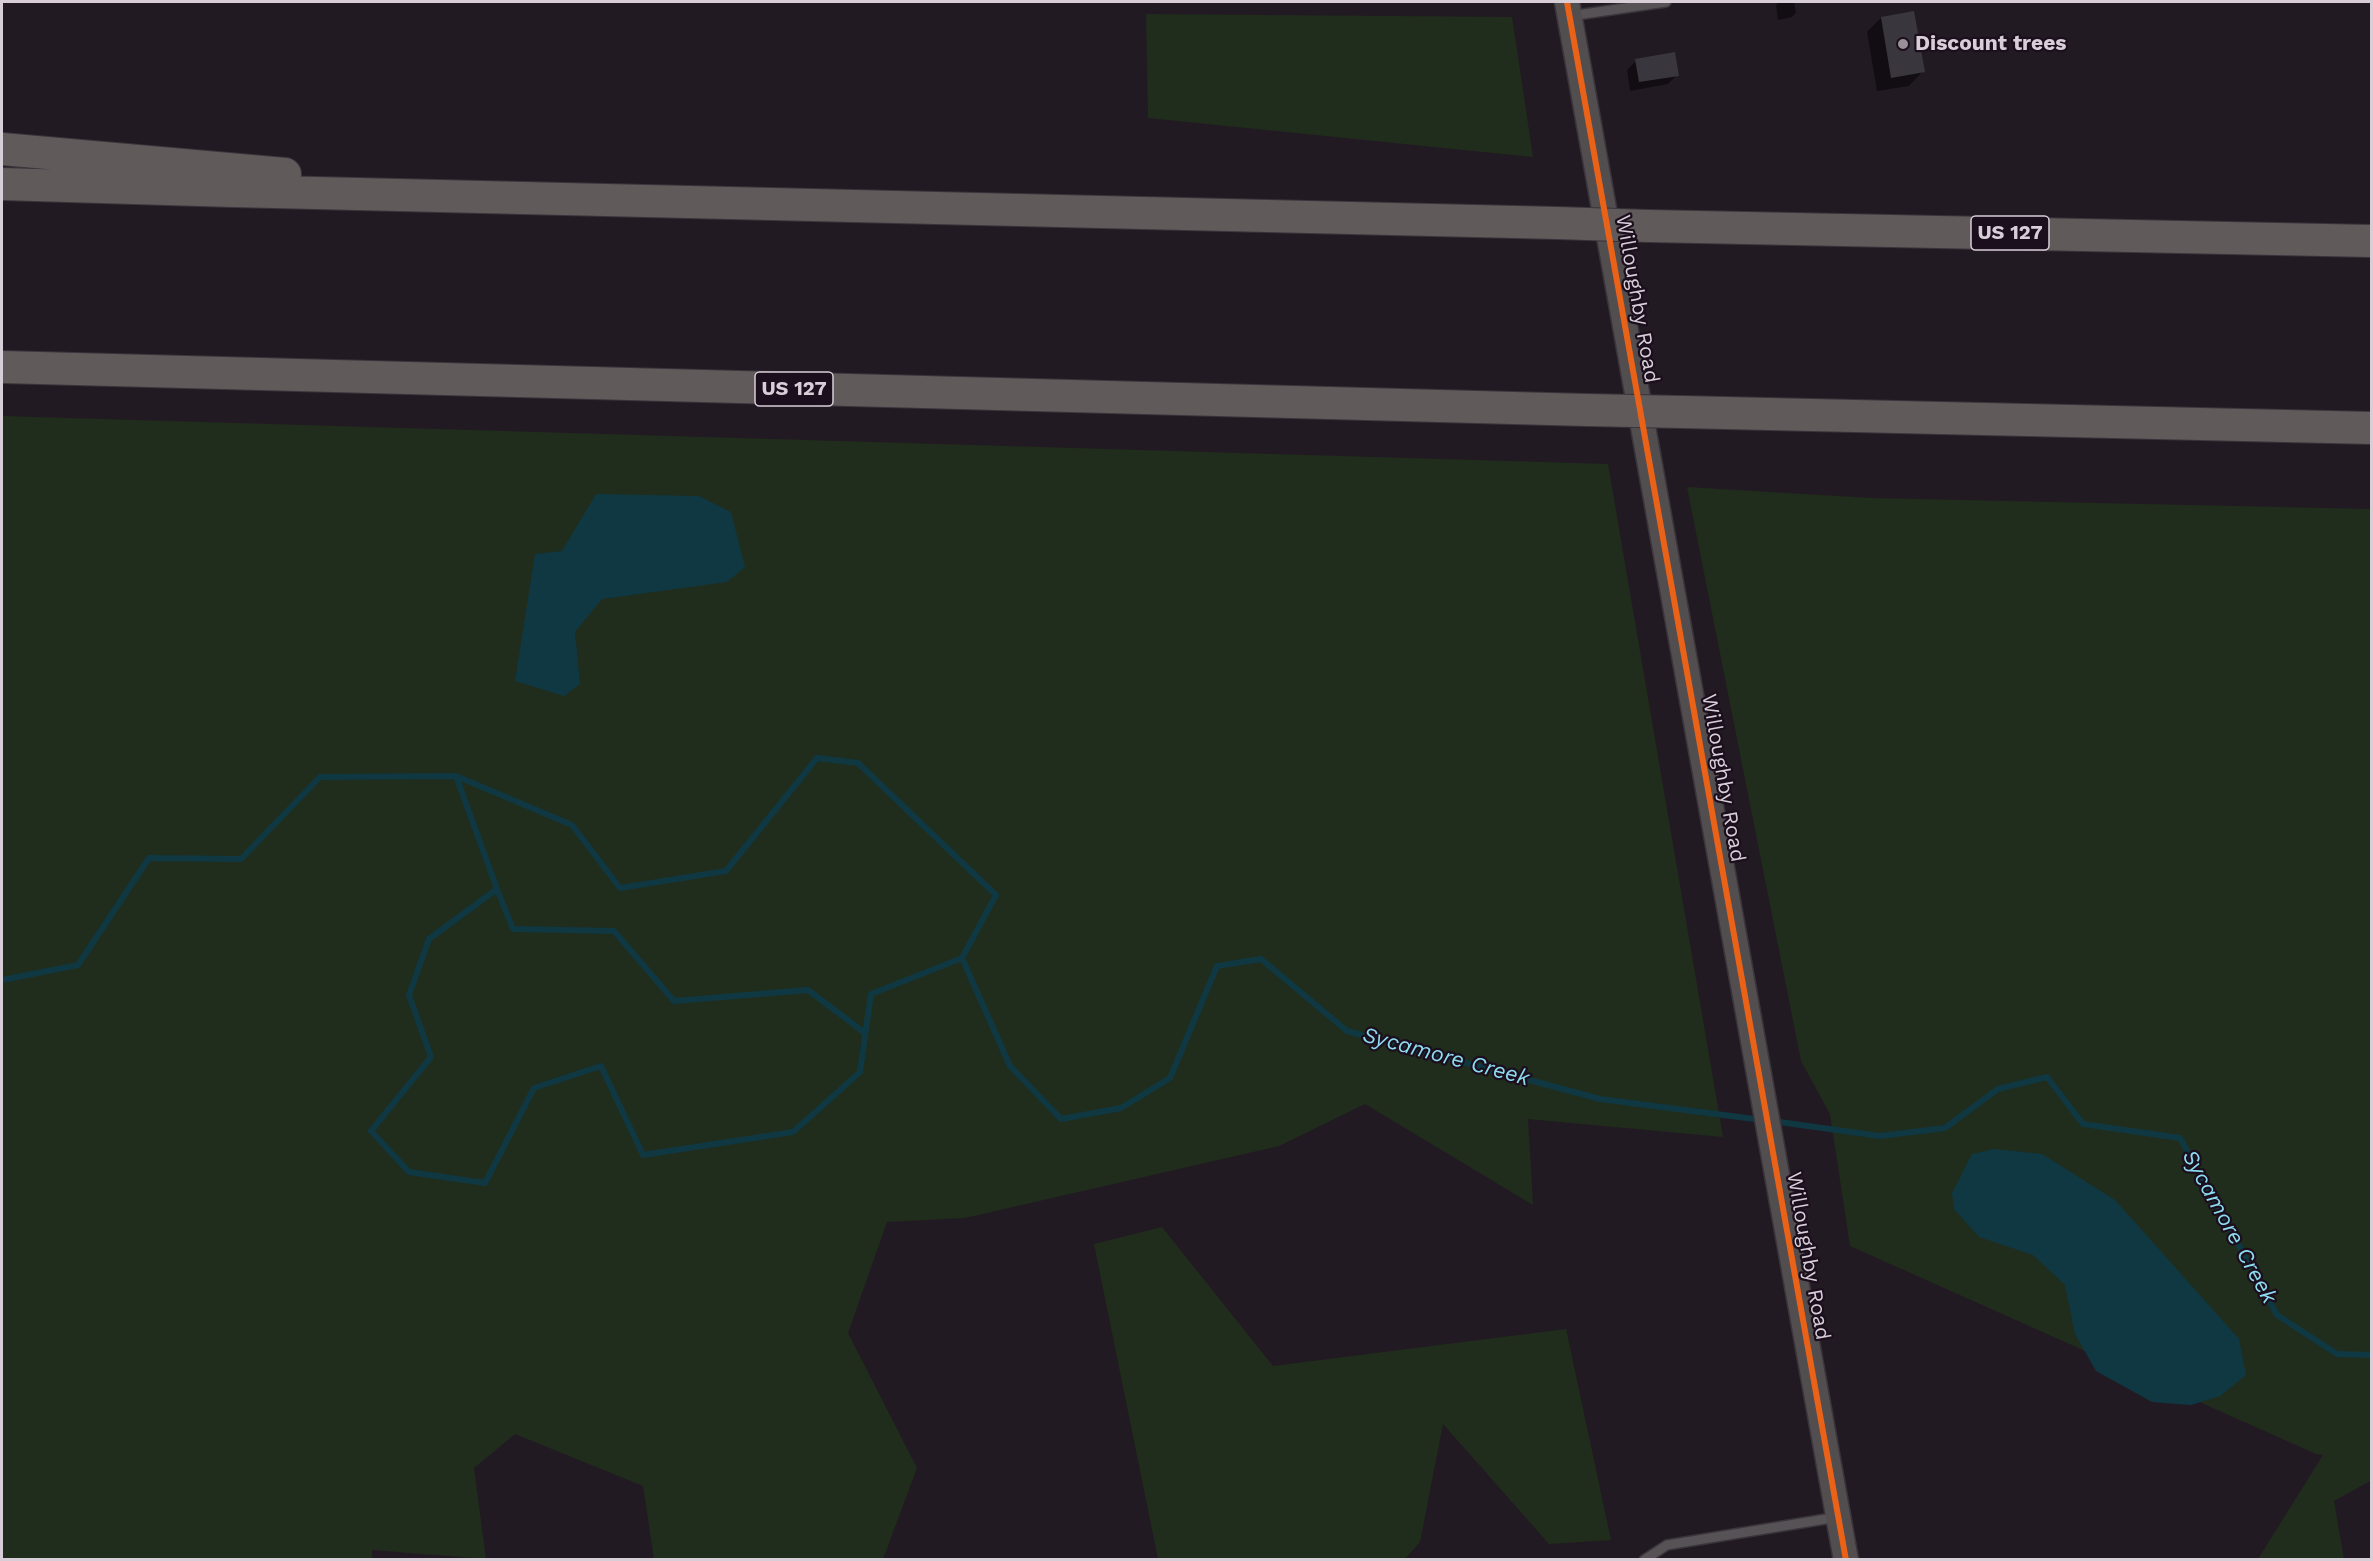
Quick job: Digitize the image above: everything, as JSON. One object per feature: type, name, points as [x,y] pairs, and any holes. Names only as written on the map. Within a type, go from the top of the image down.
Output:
[{"type":"highway","points":[[2,149],[238,169],[494,197]]},
{"type":"highway","name":"US 127","points":[[2,184],[1649,226],[2372,241]]},
{"type":"highway","name":"US 127","points":[[2,367],[1587,410],[2372,428]]},
{"type":"street","name":"Willoughby Road","points":[[1568,9],[1846,1560]]},
{"type":"lane","points":[[1568,9],[1666,2]]},
{"type":"lane","points":[[1644,1560],[1666,1545],[1838,1517]]},
{"type":"green space","points":[[1146,14],[1512,17],[1533,157],[1148,118]]},
{"type":"green space","points":[[2,416],[1608,464],[1723,1137],[1528,1119],[1533,1205],[1365,1104],[1279,1146],[965,1218],[887,1222],[848,1333],[917,1468],[883,1559],[654,1559],[643,1486],[515,1434],[474,1468],[486,1559],[372,1550],[372,1559],[2,1560]]},
{"type":"green space","points":[[1687,487],[1870,498],[2371,509],[2372,1480],[2334,1501],[2344,1559],[2258,1559],[2323,1455],[2316,1454],[1850,1246],[1830,1114],[1801,1061]]},
{"type":"green space","points":[[1162,1227],[1273,1366],[1566,1329],[1611,1540],[1549,1544],[1443,1424],[1420,1542],[1405,1559],[1158,1559],[1094,1244]]},
{"type":"water","points":[[596,494],[699,496],[731,512],[745,567],[727,582],[602,599],[575,632],[580,684],[564,696],[515,681],[535,554],[562,551]]},
{"type":"water","points":[[1994,1149],[2042,1154],[2115,1200],[2239,1339],[2246,1375],[2220,1396],[2191,1405],[2152,1402],[2096,1371],[2075,1334],[2065,1285],[2033,1255],[1979,1237],[1954,1209],[1952,1193],[1972,1154]]},
{"type":"building","name":"Discount trees","points":[[1914,11],[1925,72],[1891,78],[1881,17]]},
{"type":"building","points":[[1675,52],[1679,76],[1639,82],[1635,59]]},
{"type":"waterway","points":[[456,776],[572,825],[620,888],[726,871],[817,758],[858,763],[996,895],[962,958]]},
{"type":"waterway","name":"Sycamore Creek","points":[[2,980],[78,965],[149,858],[241,859],[320,777],[456,776],[497,889],[429,939],[409,995],[431,1057],[371,1131],[409,1172],[485,1183],[534,1088],[601,1066],[643,1155],[793,1132],[860,1072],[871,994],[962,958],[1010,1066],[1061,1119],[1121,1108],[1170,1078],[1217,966],[1261,959],[1347,1031],[1600,1099],[1762,1120]]},
{"type":"waterway","points":[[497,889],[513,929],[614,931],[674,1001],[808,990],[865,1033]]},
{"type":"waterway","name":"Sycamore Creek","points":[[1772,1121],[1880,1136],[1945,1128],[1998,1089],[2047,1077],[2083,1124],[2180,1138],[2277,1315],[2337,1354],[2372,1355]]},
{"type":"cycle path","points":[[1567,2],[1846,1560]]},
{"type":"place","name":"Discount trees","points":[[1903,44]]}]
